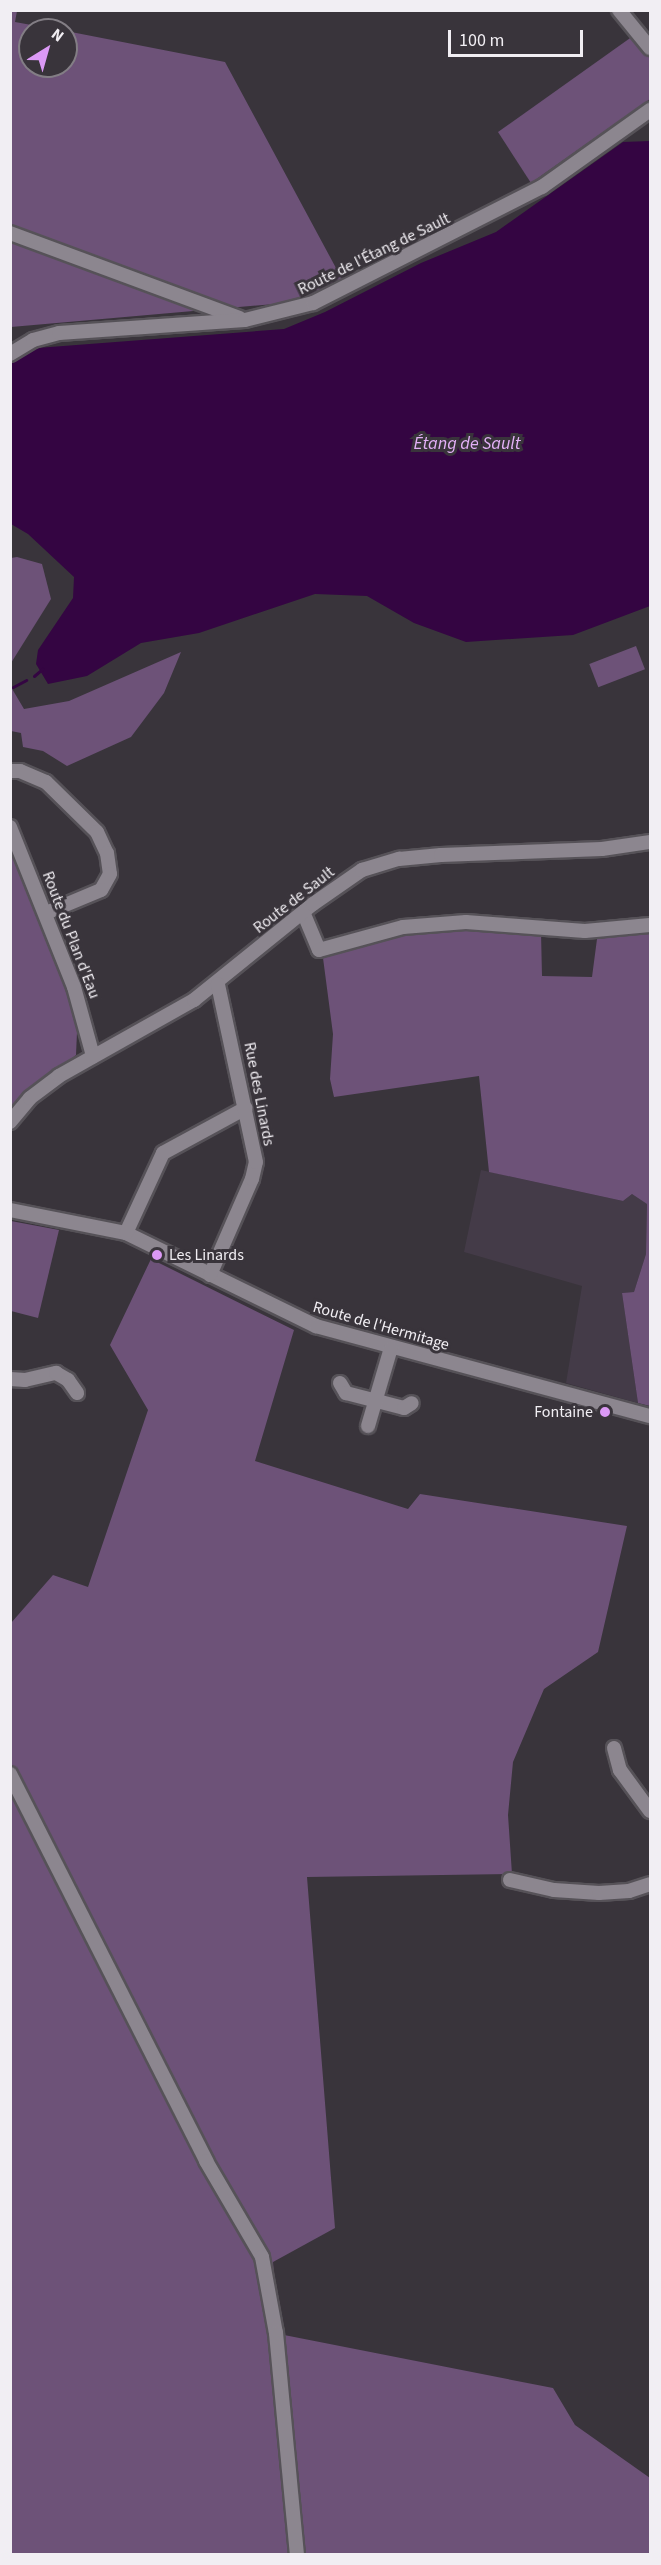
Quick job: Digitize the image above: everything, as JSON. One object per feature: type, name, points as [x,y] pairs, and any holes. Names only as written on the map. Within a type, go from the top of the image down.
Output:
[{"type":"street","points":[[619,10],[651,48]]},
{"type":"street","name":"Route de l'Étang de Sault","points":[[10,354],[23,345],[59,333],[245,320],[312,303],[486,219],[542,187],[651,110]]},
{"type":"street","points":[[10,233],[245,320]]},
{"type":"street","points":[[10,771],[20,771],[46,782],[97,832],[107,853],[110,874],[101,890],[46,913]]},
{"type":"street","name":"Route du Plan d'Eau","points":[[10,827],[74,987],[93,1056]]},
{"type":"street","name":"Route de Sault","points":[[10,1122],[30,1098],[93,1056],[159,1022],[218,984],[303,912],[362,870],[399,859],[602,849],[651,842]]},
{"type":"street","points":[[303,912],[320,950],[330,950],[404,927],[456,922],[506,922],[585,931],[651,925]]},
{"type":"street","name":"Rue des Linards","points":[[210,1275],[255,1171],[246,1108],[218,984]]},
{"type":"street","points":[[126,1233],[163,1153],[246,1108]]},
{"type":"street","name":"Route de l'Hermitage","points":[[10,1210],[126,1233],[316,1326],[651,1416]]},
{"type":"street","points":[[368,1426],[391,1348]]},
{"type":"street","points":[[10,1379],[25,1380],[56,1373],[68,1380],[77,1393]]},
{"type":"street","points":[[340,1383],[346,1393],[404,1408],[412,1403]]},
{"type":"street","points":[[614,1748],[620,1770],[651,1811]]},
{"type":"street","points":[[10,1774],[206,2162],[262,2257],[276,2333],[297,2554]]},
{"type":"street","points":[[510,1880],[554,1890],[599,1893],[629,1891],[651,1884]]},
{"type":"shaded area","points":[[11,11],[17,11],[15,22],[18,23],[18,78],[78,78],[78,33],[225,62],[343,281],[286,303],[11,327]]},
{"type":"shaded area","points":[[633,36],[650,57],[650,99],[531,183],[498,132]]},
{"type":"shaded area","points":[[17,557],[42,564],[51,599],[11,663],[11,558]]},
{"type":"shaded area","points":[[636,646],[645,669],[598,687],[589,664]]},
{"type":"shaded area","points":[[181,652],[164,693],[131,737],[67,766],[43,751],[23,747],[21,733],[11,731],[11,687],[24,709],[69,701]]},
{"type":"shaded area","points":[[10,850],[78,1010],[76,1055],[11,1110]]},
{"type":"shaded area","points":[[407,926],[541,932],[542,976],[592,977],[597,939],[650,933],[650,1406],[638,1403],[622,1293],[634,1292],[646,1254],[647,1204],[632,1194],[623,1201],[489,1172],[479,1076],[334,1097],[330,1079],[333,1034],[323,958]]},
{"type":"shaded area","points":[[481,1170],[623,1201],[632,1194],[647,1204],[646,1254],[634,1292],[622,1293],[638,1403],[566,1383],[582,1286],[464,1252]]},
{"type":"shaded area","points":[[11,1221],[59,1230],[38,1318],[11,1311]]},
{"type":"shaded area","points":[[151,1259],[294,1330],[255,1461],[408,1509],[420,1494],[627,1526],[598,1652],[544,1689],[513,1762],[508,1815],[512,1874],[307,1877],[335,2228],[273,2262],[279,2334],[553,2388],[575,2425],[650,2478],[650,2554],[11,2554],[11,1623],[53,1575],[88,1587],[148,1410],[110,1345]]},
{"type":"water","name":"Étang de Sault","points":[[650,141],[650,606],[573,635],[466,642],[414,623],[367,596],[315,594],[199,633],[141,643],[87,676],[48,684],[36,664],[38,650],[73,598],[74,577],[28,534],[11,524],[11,350],[284,329],[325,312],[421,263],[496,232],[623,142]]},
{"type":"waterway","points":[[34,676],[42,669]]},
{"type":"waterway","points":[[13,687],[26,680]]},
{"type":"place","name":"Les Linards","points":[[157,1255]]},
{"type":"place","name":"Fontaine","points":[[605,1412]]}]
